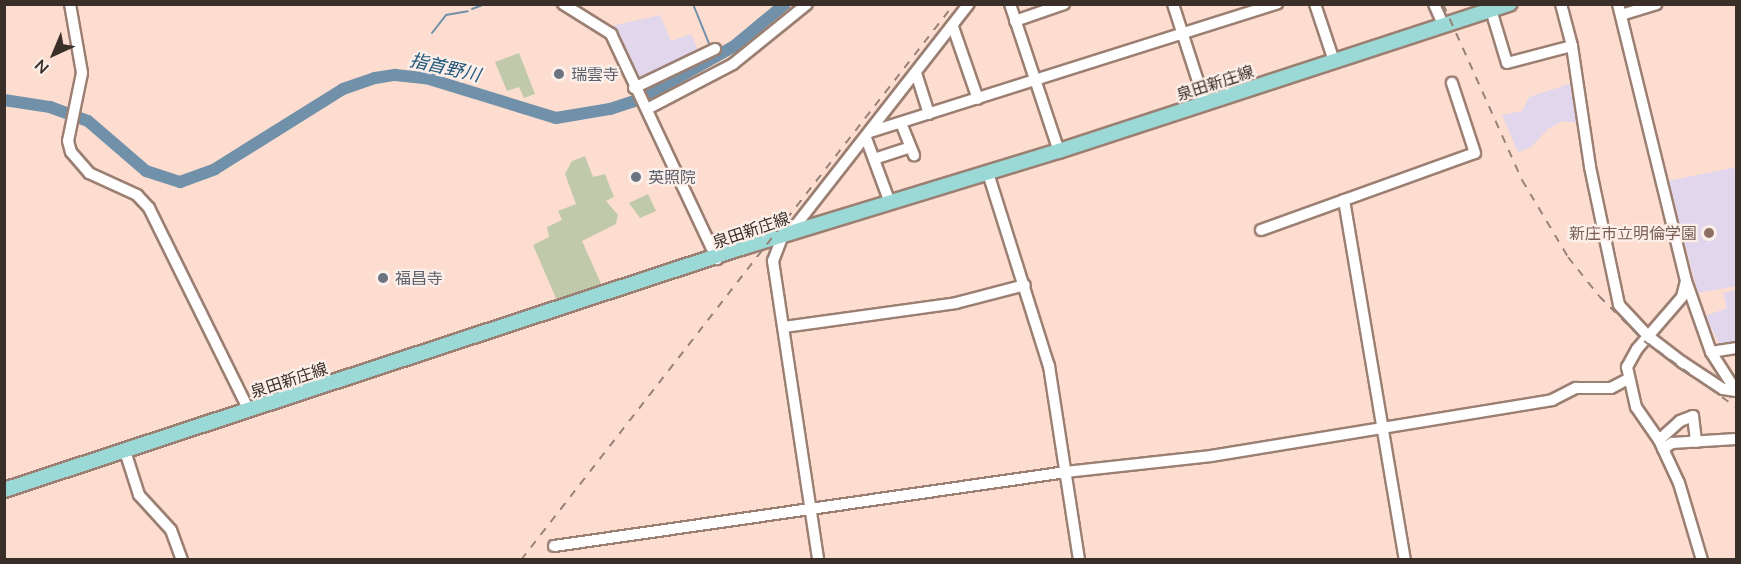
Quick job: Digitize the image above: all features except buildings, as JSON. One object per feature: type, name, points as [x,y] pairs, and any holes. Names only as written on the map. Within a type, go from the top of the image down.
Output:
[{"type":"main road","name":"泉田新庄線","points":[[4,490],[786,235],[1059,151],[1334,62],[1444,26],[1475,10],[1491,10],[1509,4]]},
{"type":"street","points":[[70,4],[81,87],[68,141],[71,152],[89,173],[144,201],[155,217],[249,410]]},
{"type":"street","points":[[563,4],[608,30],[717,259]]},
{"type":"street","points":[[647,109],[733,64],[807,4]]},
{"type":"street","points":[[818,560],[773,261],[786,235],[868,135],[969,4]]},
{"type":"street","points":[[1010,4],[1059,151]]},
{"type":"street","points":[[1015,21],[1064,4]]},
{"type":"street","points":[[1173,4],[1205,103]]},
{"type":"street","points":[[868,135],[1276,4]]},
{"type":"street","points":[[1315,4],[1334,62]]},
{"type":"street","points":[[1434,4],[1444,26]]},
{"type":"street","points":[[1561,4],[1572,46],[1615,295],[1627,315],[1648,336],[1723,389],[1736,391]]},
{"type":"street","points":[[1656,4],[1619,10],[1686,281],[1711,352],[1736,391]]},
{"type":"street","points":[[1491,10],[1507,63],[1572,46]]},
{"type":"street","points":[[953,27],[978,99]]},
{"type":"street","points":[[635,89],[715,49]]},
{"type":"street","points":[[916,73],[929,114]]},
{"type":"street","points":[[1262,230],[1475,153],[1452,83]]},
{"type":"street","points":[[874,159],[912,152],[901,123]]},
{"type":"street","points":[[868,135],[890,203]]},
{"type":"street","points":[[988,173],[1025,285],[1048,366],[1079,560]]},
{"type":"street","points":[[1344,200],[1384,425],[1405,560]]},
{"type":"street","points":[[1686,281],[1682,297],[1648,336],[1628,367],[1628,379],[1636,407],[1661,445],[1679,483],[1702,560]]},
{"type":"street","points":[[784,327],[956,303],[1025,285]]},
{"type":"street","points":[[1711,352],[1737,348]]},
{"type":"street","points":[[554,546],[1066,472],[1211,456],[1384,425],[1552,400],[1576,388],[1611,388],[1628,379]]},
{"type":"street","points":[[1661,445],[1680,421],[1693,416],[1696,442]]},
{"type":"street","points":[[1661,445],[1737,439]]},
{"type":"street","points":[[125,451],[139,495],[171,530],[182,560]]},
{"type":"shaded area","points":[[660,15],[671,41],[691,34],[699,52],[668,70],[633,81],[607,27]]},
{"type":"shaded area","points":[[1575,82],[1579,123],[1563,121],[1548,129],[1531,147],[1518,152],[1502,115],[1522,111],[1529,97]]},
{"type":"shaded area","name":"新庄市立明倫学園","points":[[1736,167],[1736,286],[1698,293],[1668,181]]},
{"type":"shaded area","points":[[1736,290],[1736,343],[1720,345],[1705,316],[1727,308],[1723,293]]},
{"type":"green space","points":[[519,53],[535,94],[524,98],[519,87],[507,91],[495,62]]},
{"type":"green space","points":[[585,156],[593,177],[605,174],[614,197],[606,201],[618,215],[616,224],[582,241],[603,288],[558,303],[533,245],[549,237],[547,227],[562,220],[558,211],[576,204],[565,174],[572,161]]},
{"type":"green space","points":[[648,194],[656,211],[640,218],[629,203]]},
{"type":"waterway","points":[[472,9],[485,4]]},
{"type":"waterway","points":[[693,4],[710,46]]},
{"type":"waterway","name":"指首野川","points":[[4,100],[50,107],[88,121],[146,171],[180,182],[215,169],[343,89],[375,78],[395,75],[426,78],[556,118],[610,109],[638,100],[733,47],[785,4]]},
{"type":"waterway","points":[[432,33],[446,15],[468,11]]},
{"type":"railway","points":[[521,560],[954,4]]},
{"type":"railway","points":[[1443,4],[1522,180],[1568,257],[1599,296],[1644,341],[1736,407]]},
{"type":"place","name":"瑞雲寺","points":[[559,74]]},
{"type":"place","name":"英照院","points":[[636,177]]},
{"type":"place","name":"新庄市立明倫学園","points":[[1709,233]]},
{"type":"place","name":"福昌寺","points":[[383,278]]}]
